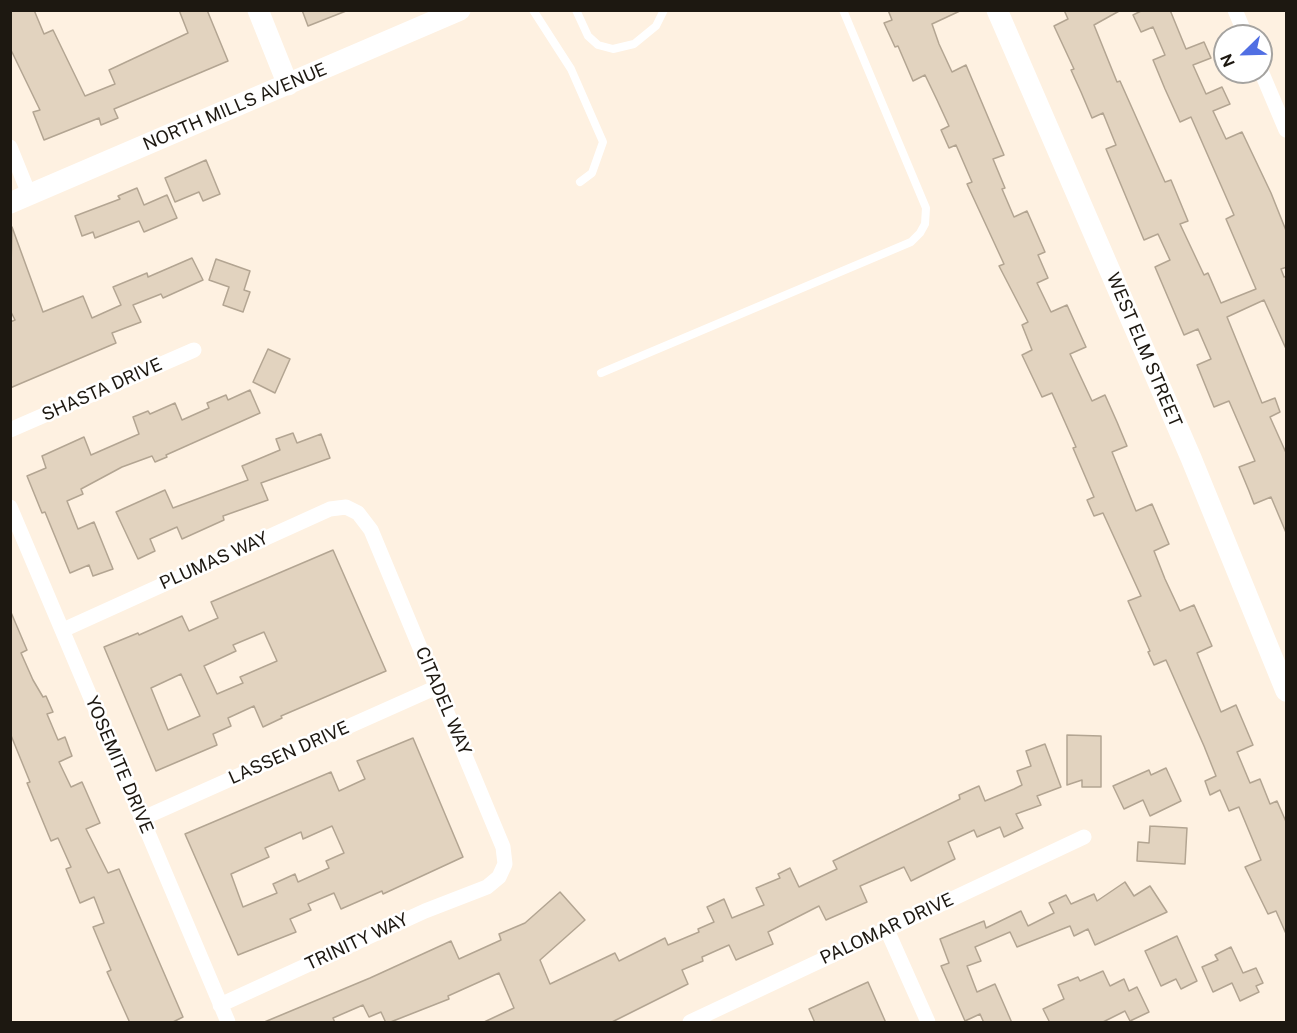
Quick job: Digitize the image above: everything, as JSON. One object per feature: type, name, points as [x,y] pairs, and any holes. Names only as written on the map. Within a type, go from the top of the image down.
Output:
[{"type":"street","points":[[258,10],[288,85]]},
{"type":"street","name":"NORTH MILLS AVENUE","points":[[20,198],[460,10]]},
{"type":"street","name":"WEST ELM STREET","points":[[997,10],[1191,458],[1287,691]]},
{"type":"street","points":[[1235,10],[1241,24]]},
{"type":"street","points":[[1267,84],[1287,130]]},
{"type":"street","points":[[10,147],[20,198]]},
{"type":"street","name":"SHASTA DRIVE","points":[[10,430],[194,350]]},
{"type":"street","name":"YOSEMITE DRIVE","points":[[10,507],[228,1023]]},
{"type":"street","name":"PLUMAS WAY","points":[[63,630],[330,509],[346,507],[358,513],[364,521]]},
{"type":"street","name":"CITADEL WAY","points":[[364,521],[371,530],[503,847],[505,864],[500,877],[493,882]]},
{"type":"street","name":"LASSEN DRIVE","points":[[141,819],[437,687]]},
{"type":"street","name":"PALOMAR DRIVE","points":[[690,1023],[1084,837]]},
{"type":"street","name":"TRINITY WAY","points":[[220,1005],[493,882]]},
{"type":"street","points":[[886,930],[928,1023]]},
{"type":"lane","points":[[533,10],[571,69],[603,142],[592,172],[580,182]]},
{"type":"lane","points":[[576,10],[588,36],[598,45],[614,49],[634,44],[656,26],[664,10]]},
{"type":"lane","points":[[601,373],[911,242],[920,233],[925,224],[926,208],[843,10]]},
{"type":"building","points":[[10,10],[34,10],[44,34],[53,30],[85,96],[115,84],[109,70],[188,33],[179,10],[207,10],[228,61],[114,109],[118,118],[101,125],[99,118],[44,140],[33,112],[40,110],[10,48]]},
{"type":"building","points":[[302,10],[346,10],[346,11],[308,26]]},
{"type":"building","points":[[888,10],[962,10],[932,24],[939,44],[952,72],[966,65],[1004,155],[993,159],[1005,188],[1002,189],[1014,217],[1027,211],[1045,252],[1038,255],[1048,278],[1037,283],[1051,312],[1067,305],[1086,347],[1070,354],[1092,401],[1105,395],[1117,422],[1127,446],[1112,452],[1136,511],[1152,504],[1169,544],[1154,551],[1165,579],[1180,611],[1194,605],[1212,646],[1197,653],[1221,712],[1236,705],[1253,745],[1237,752],[1250,783],[1260,779],[1270,804],[1277,801],[1287,824],[1287,936],[1276,911],[1268,914],[1245,867],[1261,860],[1239,807],[1229,811],[1220,790],[1210,795],[1205,781],[1216,776],[1204,746],[1166,660],[1154,665],[1148,652],[1150,651],[1128,601],[1141,596],[1103,513],[1094,516],[1087,500],[1094,497],[1073,448],[1076,447],[1052,393],[1042,397],[1022,355],[1032,350],[1022,325],[1028,322],[999,266],[1004,264],[967,184],[972,182],[956,145],[949,148],[941,130],[949,126],[925,75],[913,81],[898,46],[895,47],[884,23],[892,20]]},
{"type":"building","points":[[1064,10],[1121,10],[1094,25],[1117,82],[1120,81],[1165,182],[1171,180],[1188,221],[1180,224],[1204,275],[1208,273],[1221,303],[1256,289],[1226,219],[1234,215],[1191,117],[1180,122],[1165,89],[1153,60],[1165,55],[1153,27],[1141,32],[1133,15],[1143,10],[1170,10],[1186,49],[1204,42],[1211,58],[1193,65],[1206,94],[1222,87],[1230,104],[1213,111],[1226,139],[1242,132],[1271,193],[1287,233],[1287,267],[1281,269],[1284,277],[1287,276],[1287,351],[1264,300],[1227,317],[1262,403],[1275,398],[1280,412],[1270,417],[1287,455],[1287,535],[1271,497],[1254,504],[1239,467],[1255,461],[1229,401],[1214,407],[1197,365],[1211,359],[1198,329],[1184,335],[1155,267],[1170,260],[1158,234],[1144,240],[1106,149],[1116,145],[1103,113],[1092,118],[1071,70],[1074,69],[1054,26],[1068,19]]},
{"type":"building","points":[[206,160],[220,194],[203,201],[199,192],[175,202],[165,178]]},
{"type":"building","points":[[137,188],[144,205],[167,195],[177,218],[144,232],[139,221],[95,238],[93,232],[82,236],[75,216],[120,199],[118,196]]},
{"type":"building","points":[[12,227],[43,312],[83,296],[92,318],[121,305],[113,287],[147,273],[148,277],[192,258],[203,280],[163,298],[161,294],[133,305],[141,322],[112,333],[116,343],[10,388],[10,322],[15,320],[10,310]]},
{"type":"building","points":[[216,259],[250,271],[244,290],[250,292],[243,312],[223,305],[229,287],[209,280]]},
{"type":"building","points":[[268,349],[290,359],[275,393],[253,382]]},
{"type":"building","points":[[250,390],[260,413],[155,462],[152,456],[122,467],[81,489],[83,494],[67,501],[78,529],[94,522],[113,569],[93,576],[89,565],[70,573],[45,512],[42,513],[27,476],[46,468],[42,456],[84,437],[91,455],[139,434],[133,417],[148,411],[150,414],[175,403],[182,420],[209,408],[207,403],[226,395],[228,400]]},
{"type":"building","points":[[293,433],[297,443],[321,434],[330,458],[261,483],[268,500],[223,516],[224,520],[182,539],[177,527],[150,539],[155,551],[138,559],[116,512],[165,490],[173,508],[248,480],[242,466],[280,450],[276,439]]},
{"type":"building","points":[[333,550],[386,671],[281,716],[282,718],[263,727],[254,706],[228,718],[231,726],[213,734],[217,745],[156,771],[104,647],[182,616],[189,631],[218,618],[211,602]],"holes":[[[264,632],[277,661],[240,677],[243,683],[217,694],[204,666],[236,651],[233,645]],[[181,674],[200,716],[168,730],[151,688]]]},
{"type":"building","points":[[10,610],[27,650],[21,653],[33,680],[43,697],[46,696],[53,712],[47,714],[58,740],[65,737],[72,756],[59,762],[71,787],[82,782],[100,823],[86,829],[108,873],[119,869],[183,1017],[171,1023],[130,1023],[107,972],[111,970],[93,927],[104,923],[94,897],[80,903],[66,869],[71,867],[58,838],[51,841],[27,783],[30,782],[10,733]]},
{"type":"building","points":[[1067,735],[1101,736],[1101,787],[1082,787],[1082,780],[1067,785]]},
{"type":"building","points":[[413,738],[463,857],[383,894],[382,891],[341,909],[334,893],[308,904],[311,910],[290,919],[296,932],[238,955],[185,834],[331,772],[339,791],[365,779],[357,761]],"holes":[[[332,826],[344,853],[326,861],[329,868],[298,882],[295,874],[273,884],[277,893],[243,907],[231,874],[269,857],[265,848],[301,832],[303,839]]]},
{"type":"building","points":[[1045,744],[1061,787],[1037,796],[1041,805],[1016,814],[1023,828],[1004,837],[1000,827],[977,837],[974,830],[948,842],[955,859],[911,881],[904,867],[860,886],[867,902],[826,920],[819,906],[768,932],[773,944],[736,960],[729,945],[702,957],[703,961],[682,970],[688,984],[610,1023],[482,1023],[514,1008],[499,973],[448,996],[449,999],[388,1023],[381,1012],[369,1017],[363,1005],[333,1018],[335,1023],[262,1023],[451,941],[459,959],[501,940],[499,934],[525,923],[560,892],[585,920],[540,960],[550,984],[615,953],[619,961],[665,938],[668,945],[699,932],[698,929],[714,922],[707,907],[724,899],[732,918],[764,905],[756,888],[780,878],[778,874],[790,868],[799,887],[837,869],[833,861],[960,799],[959,795],[979,786],[985,801],[1022,785],[1017,771],[1031,766],[1026,751]]},
{"type":"building","points":[[1166,768],[1181,801],[1150,816],[1143,800],[1124,809],[1113,786],[1149,770],[1151,775]]},
{"type":"building","points":[[1150,826],[1187,828],[1185,864],[1137,861],[1138,842],[1149,843]]},
{"type":"building","points":[[1125,882],[1134,896],[1150,886],[1167,912],[1095,945],[1088,929],[1074,936],[1070,926],[1017,947],[1010,932],[975,947],[981,961],[967,966],[977,992],[995,984],[1012,1023],[984,1023],[980,1014],[965,1021],[941,966],[949,963],[940,939],[984,921],[986,928],[1021,911],[1028,926],[1054,913],[1049,903],[1066,895],[1071,904],[1094,894],[1097,901]]},
{"type":"building","points":[[1177,936],[1197,981],[1181,989],[1176,979],[1161,986],[1145,951]]},
{"type":"building","points":[[1231,947],[1243,973],[1256,968],[1263,983],[1256,986],[1259,992],[1240,1001],[1232,983],[1213,992],[1202,967],[1218,960],[1215,955]]},
{"type":"building","points":[[1103,971],[1110,986],[1124,979],[1129,991],[1137,987],[1149,1012],[1130,1021],[1125,1011],[1101,1023],[1050,1023],[1043,1009],[1064,999],[1058,985],[1078,977],[1080,981]]},
{"type":"building","points":[[868,982],[886,1023],[815,1023],[809,1009]]}]
